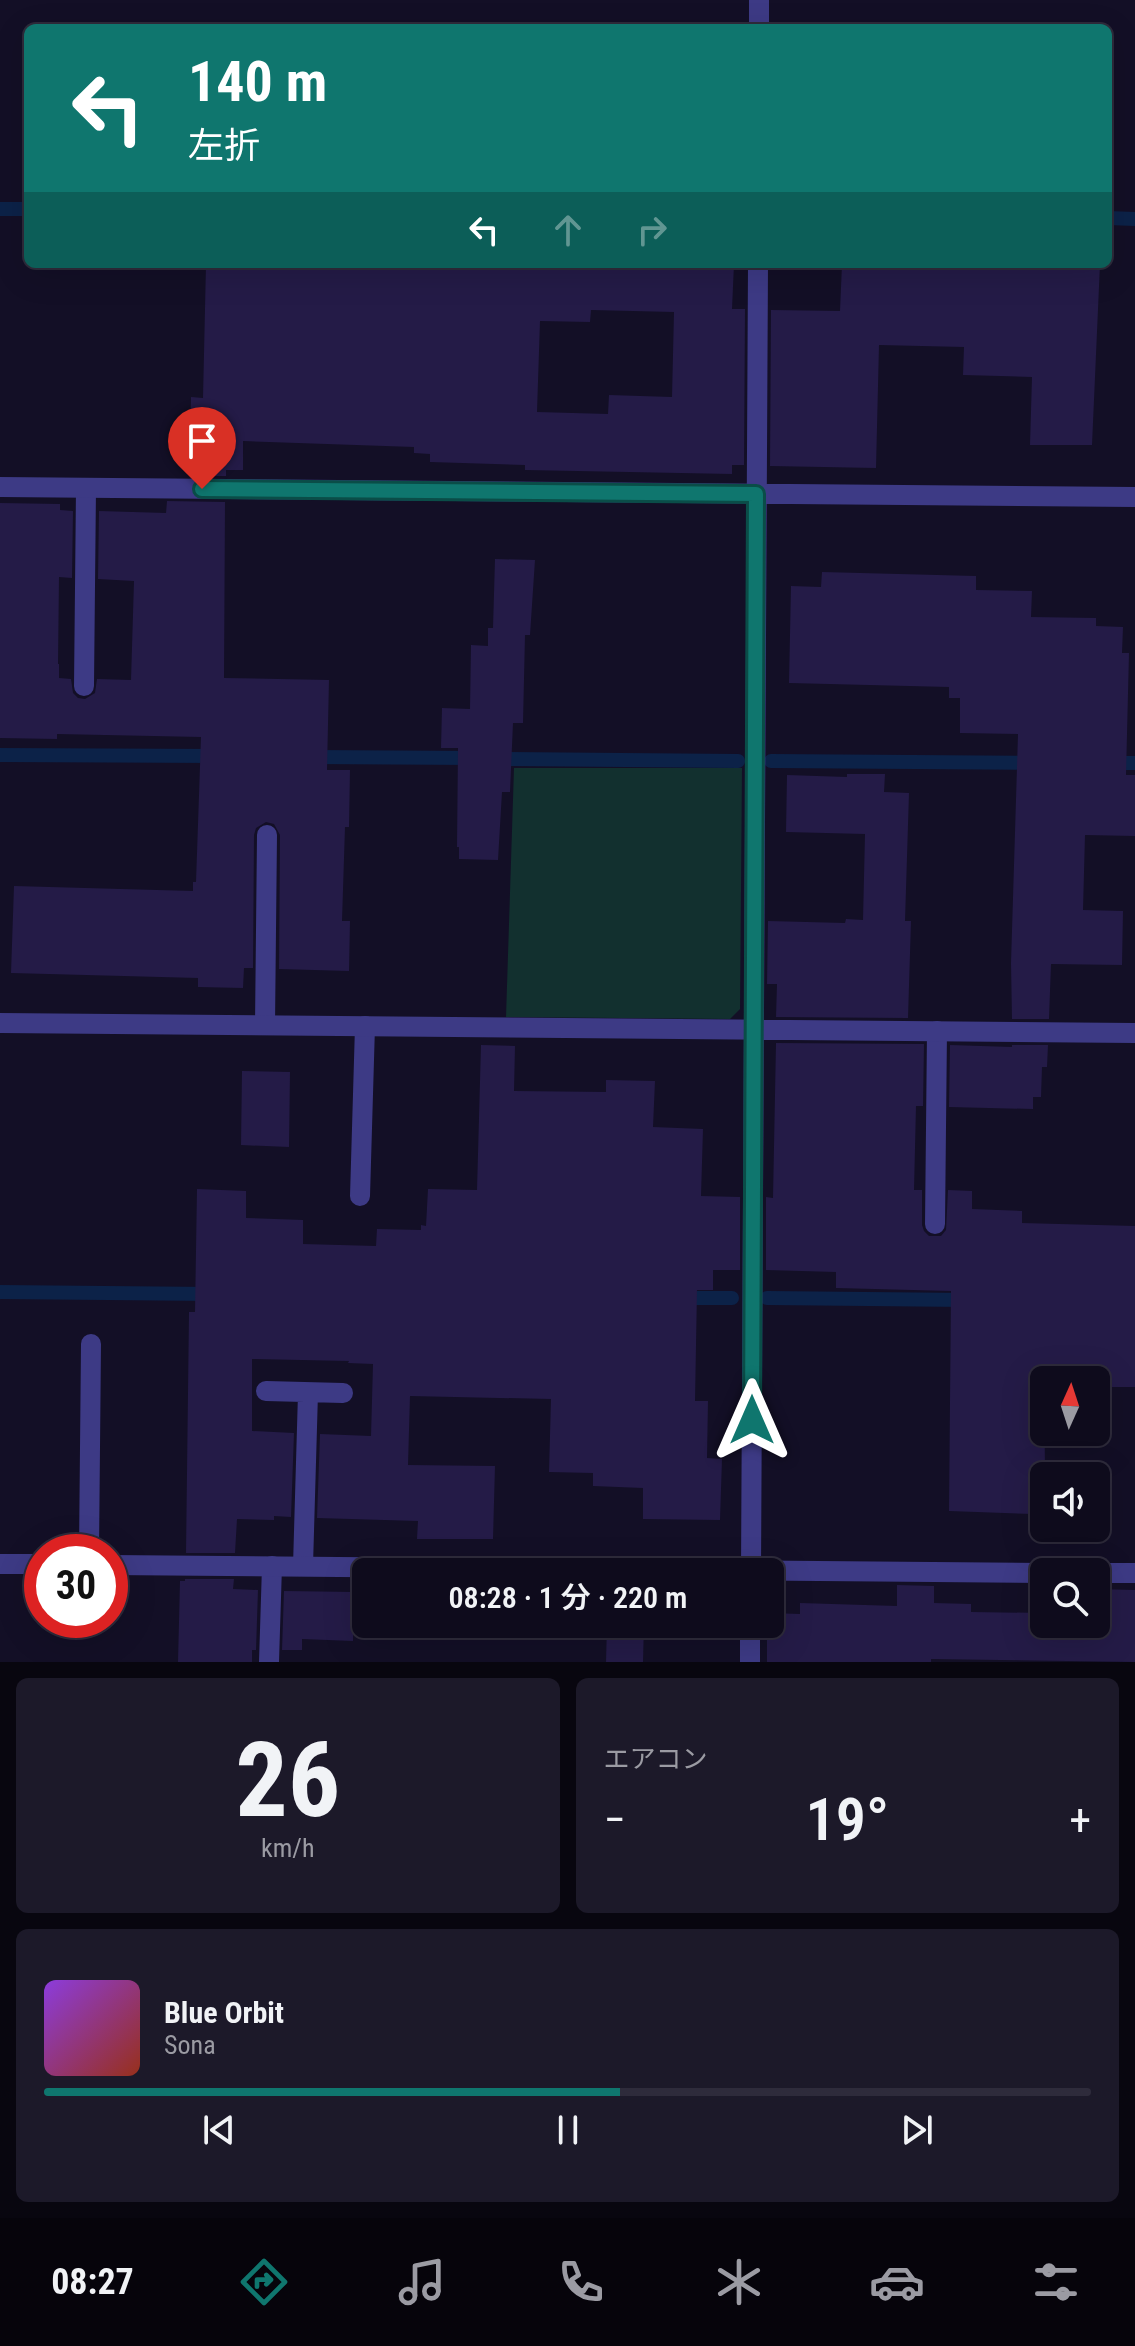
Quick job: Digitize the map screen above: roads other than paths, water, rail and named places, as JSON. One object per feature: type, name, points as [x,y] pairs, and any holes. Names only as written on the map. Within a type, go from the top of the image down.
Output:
[{"type":"street","points":[[759,0],[759,24]]},
{"type":"street","points":[[751,1558],[758,268]]},
{"type":"street","points":[[0,487],[1135,497]]},
{"type":"street","points":[[84,686],[86,488]]},
{"type":"street","points":[[265,1025],[267,835]]},
{"type":"street","points":[[0,1023],[1135,1033]]},
{"type":"street","points":[[360,1196],[365,1026]]},
{"type":"street","points":[[935,1224],[937,1031]]},
{"type":"street","points":[[89,1534],[91,1344]]},
{"type":"street","points":[[266,1391],[343,1393]]},
{"type":"street","points":[[303,1566],[308,1393]]},
{"type":"street","points":[[0,1564],[24,1564]]},
{"type":"street","points":[[128,1565],[352,1567]]},
{"type":"street","points":[[269,1662],[272,1566]]},
{"type":"street","points":[[784,1571],[1030,1573]]},
{"type":"street","points":[[1110,1573],[1135,1573]]},
{"type":"street","points":[[750,1638],[750,1662]]},
{"type":"waterway","points":[[0,209],[24,209]]},
{"type":"waterway","points":[[1112,218],[1135,219]]},
{"type":"waterway","points":[[0,755],[218,756]]},
{"type":"waterway","points":[[311,757],[474,758]]},
{"type":"waterway","points":[[495,759],[738,761]]},
{"type":"waterway","points":[[771,761],[1035,763]]},
{"type":"waterway","points":[[1107,763],[1135,763]]},
{"type":"waterway","points":[[0,1292],[212,1294]]},
{"type":"waterway","points":[[681,1298],[732,1298]]},
{"type":"waterway","points":[[767,1298],[967,1300]]}]
